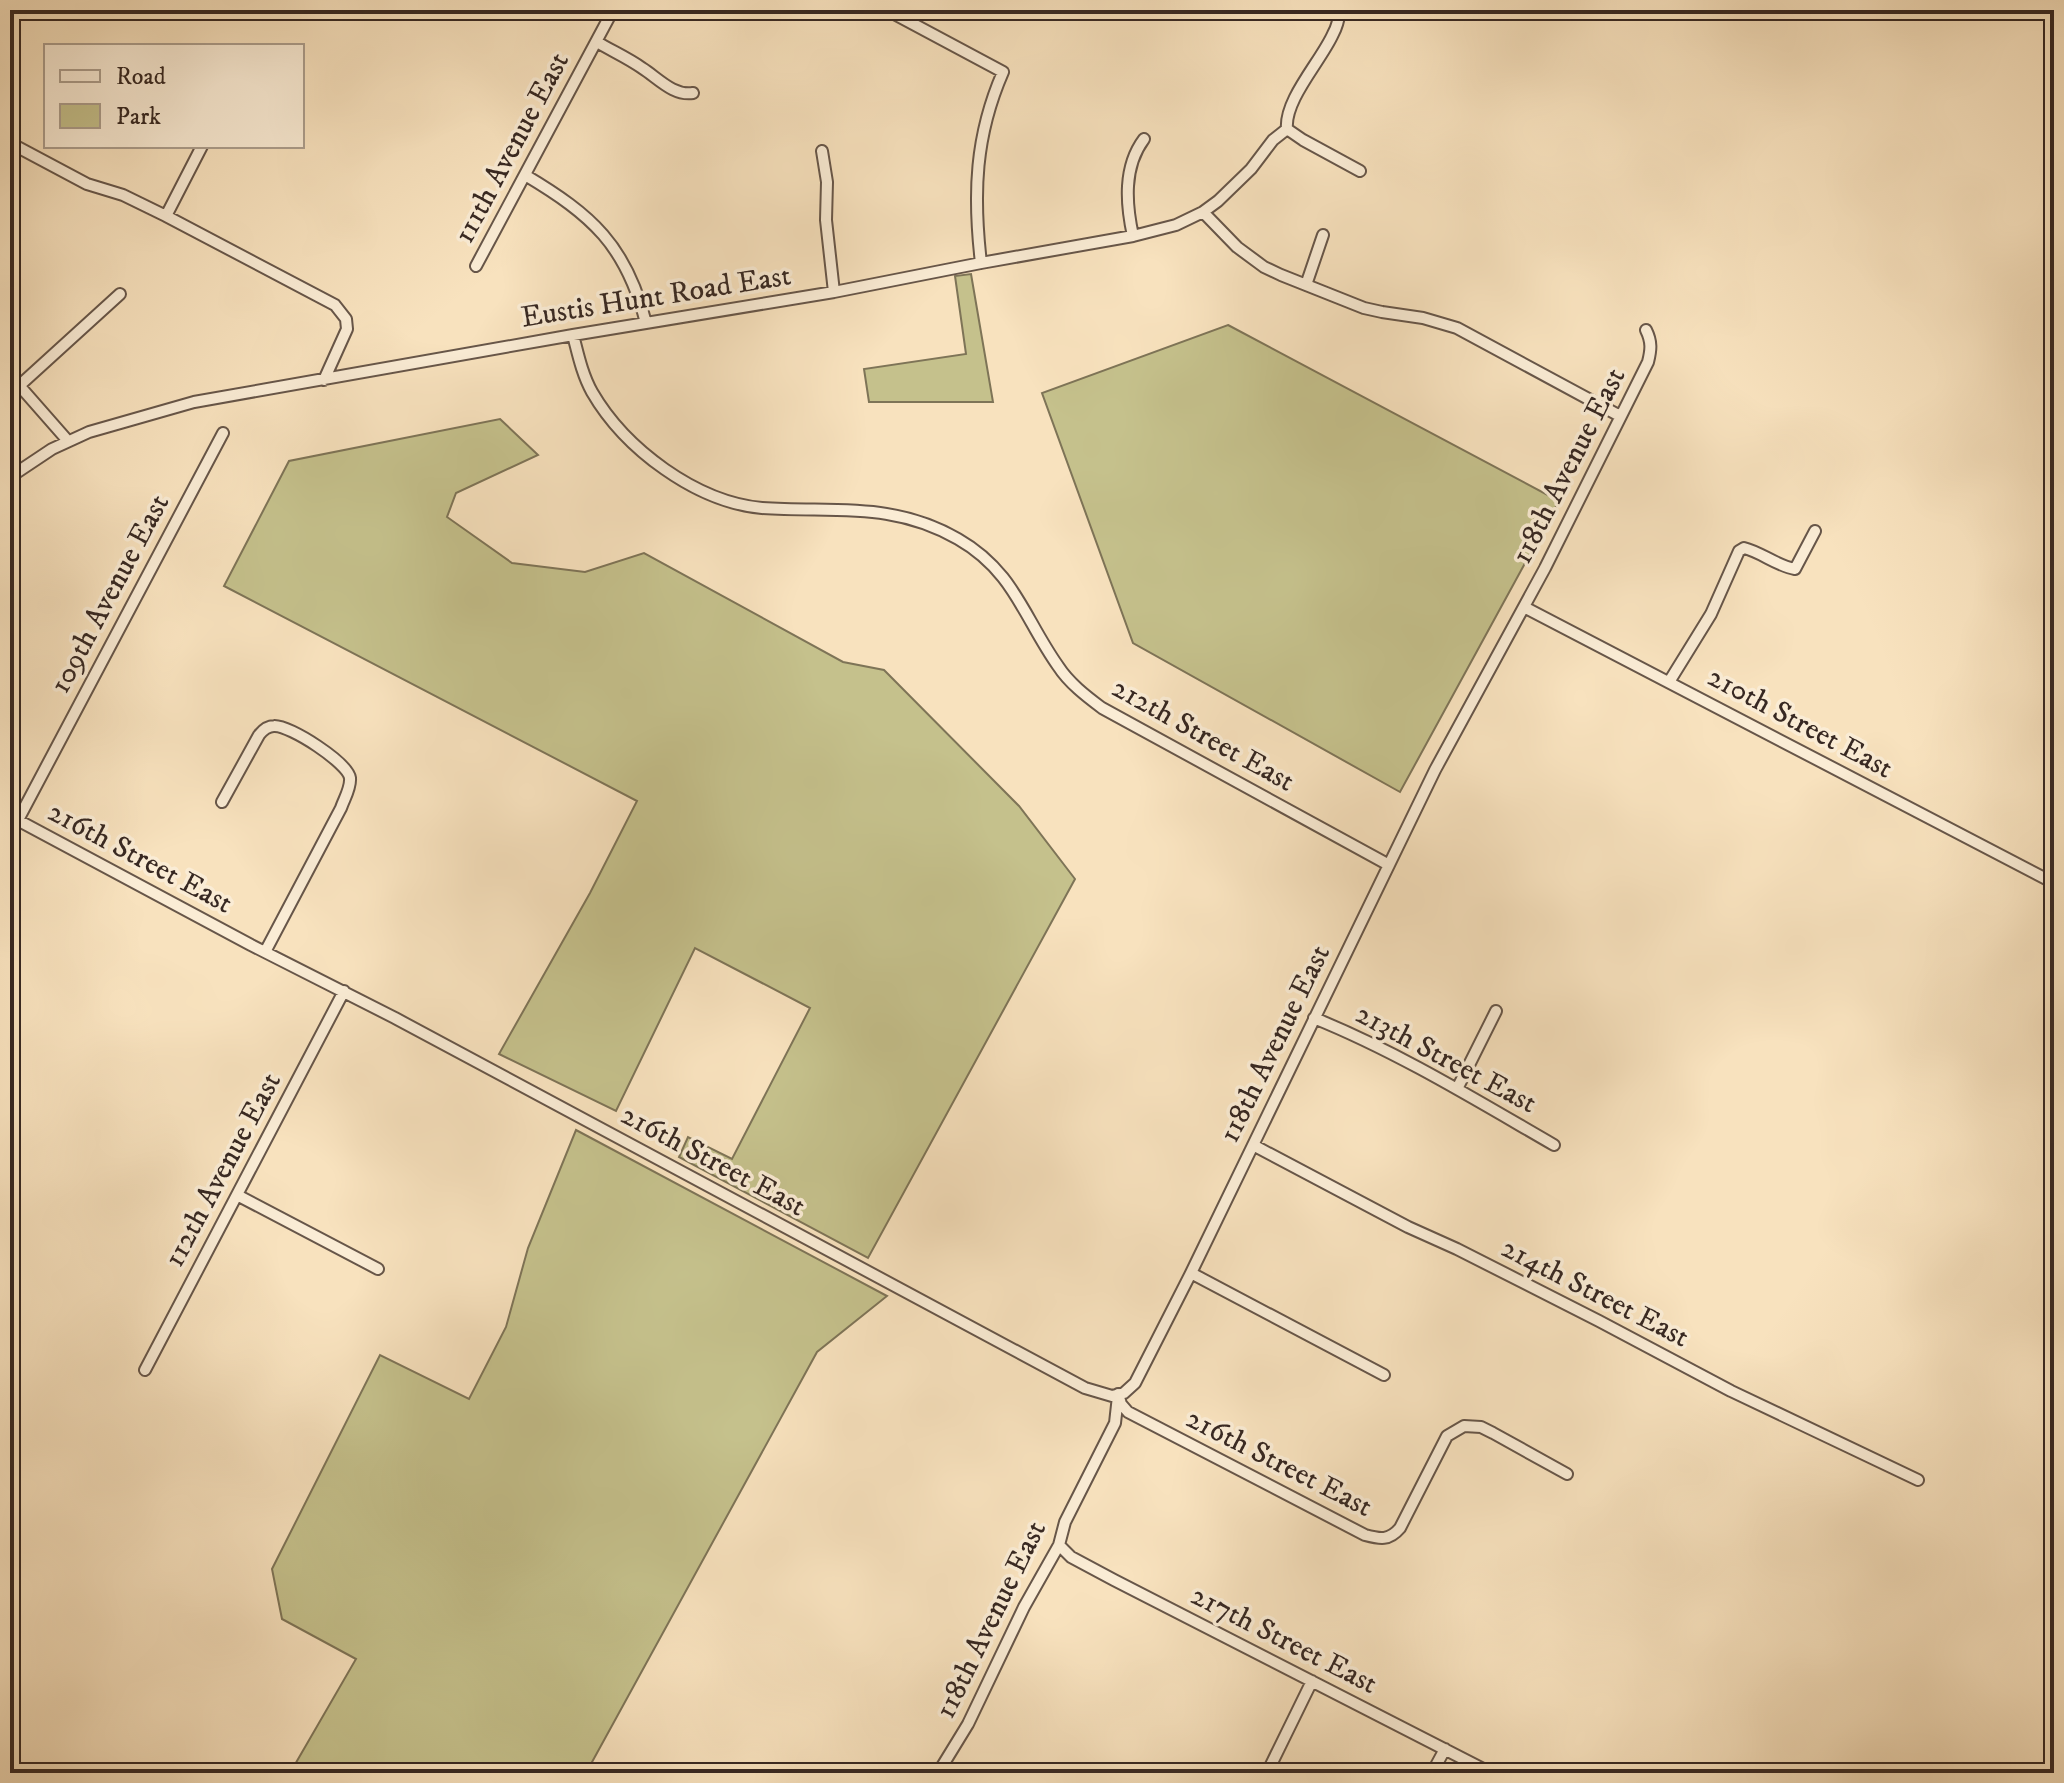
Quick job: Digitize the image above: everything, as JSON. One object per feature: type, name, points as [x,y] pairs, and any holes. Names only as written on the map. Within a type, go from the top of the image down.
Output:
[{"type":"street","name":"111th Avenue East","points":[[476,266],[613,10]]},
{"type":"street","points":[[887,10],[1003,72],[989,108],[977,166],[976,222],[981,263]]},
{"type":"street","points":[[1340,10],[1333,34],[1292,104],[1287,129],[1360,171]]},
{"type":"street","points":[[597,42],[674,90],[693,93]]},
{"type":"street","name":"Eustis Hunt Road East","points":[[10,477],[68,441],[194,402],[834,292],[1133,236],[1176,225],[1203,212],[1233,188],[1273,140],[1287,129]]},
{"type":"street","points":[[1133,236],[1128,215],[1128,186],[1133,158],[1144,139]]},
{"type":"street","points":[[10,143],[87,184],[123,195],[166,216],[335,305],[346,319],[347,329],[324,380]]},
{"type":"street","points":[[166,216],[201,148]]},
{"type":"street","points":[[822,151],[834,292]]},
{"type":"street","points":[[525,175],[573,205],[610,242],[626,268],[641,302],[646,323]]},
{"type":"street","points":[[1203,212],[1225,237],[1264,267],[1364,308],[1423,318],[1457,328],[1620,416]]},
{"type":"street","points":[[1306,285],[1323,235]]},
{"type":"street","points":[[20,385],[120,294]]},
{"type":"street","name":"118th Avenue East","points":[[938,1773],[968,1724],[1024,1607],[1059,1545],[1065,1522],[1115,1423],[1118,1394],[1124,1393],[1135,1383],[1435,770],[1524,607],[1648,362],[1651,350],[1646,330]]},
{"type":"street","name":"212th Street East","points":[[573,335],[584,374],[603,409],[638,447],[683,481],[720,499],[758,507],[900,515],[921,521],[960,540],[984,558],[1008,584],[1060,670],[1086,696],[1102,708],[1389,865]]},
{"type":"street","points":[[10,375],[68,441]]},
{"type":"street","name":"109th Avenue East","points":[[14,818],[223,433]]},
{"type":"street","points":[[1669,682],[1711,614],[1739,551],[1750,549],[1795,569],[1815,531]]},
{"type":"street","name":"210th Street East","points":[[1524,607],[2054,883]]},
{"type":"street","points":[[222,802],[259,735],[273,726],[295,733],[314,744],[344,767],[350,777],[341,808],[265,952]]},
{"type":"street","name":"216th Street East","points":[[14,818],[1085,1388],[1106,1395],[1118,1394],[1128,1412],[1365,1535],[1384,1540],[1400,1528],[1447,1436],[1464,1426],[1481,1427],[1567,1474]]},
{"type":"street","name":"112th Avenue East","points":[[145,1370],[344,991]]},
{"type":"street","points":[[1457,1089],[1496,1011]]},
{"type":"street","name":"213th Street East","points":[[1314,1018],[1457,1089],[1554,1145]]},
{"type":"street","name":"214th Street East","points":[[1253,1145],[1731,1391],[1918,1480]]},
{"type":"street","points":[[237,1195],[378,1269]]},
{"type":"street","points":[[1191,1273],[1384,1375]]},
{"type":"street","name":"217th Street East","points":[[1059,1545],[1071,1557],[1491,1773]]},
{"type":"street","points":[[1267,1773],[1312,1681]]},
{"type":"street","points":[[1432,1773],[1445,1749]]},
{"type":"green space","points":[[971,274],[993,402],[869,402],[864,369],[966,354],[955,276]]},
{"type":"green space","points":[[1228,325],[1559,501],[1400,792],[1133,643],[1042,393]]},
{"type":"green space","points":[[500,419],[538,455],[456,493],[447,517],[512,563],[585,572],[644,553],[843,662],[884,670],[1019,806],[1075,879],[868,1258],[679,1157],[688,1137],[732,1159],[810,1008],[695,948],[616,1111],[499,1054],[590,893],[637,801],[224,586],[289,461]]},
{"type":"green space","points":[[576,1130],[887,1296],[817,1352],[586,1773],[290,1773],[356,1659],[282,1619],[272,1569],[380,1355],[469,1399],[506,1327],[528,1248]]}]
